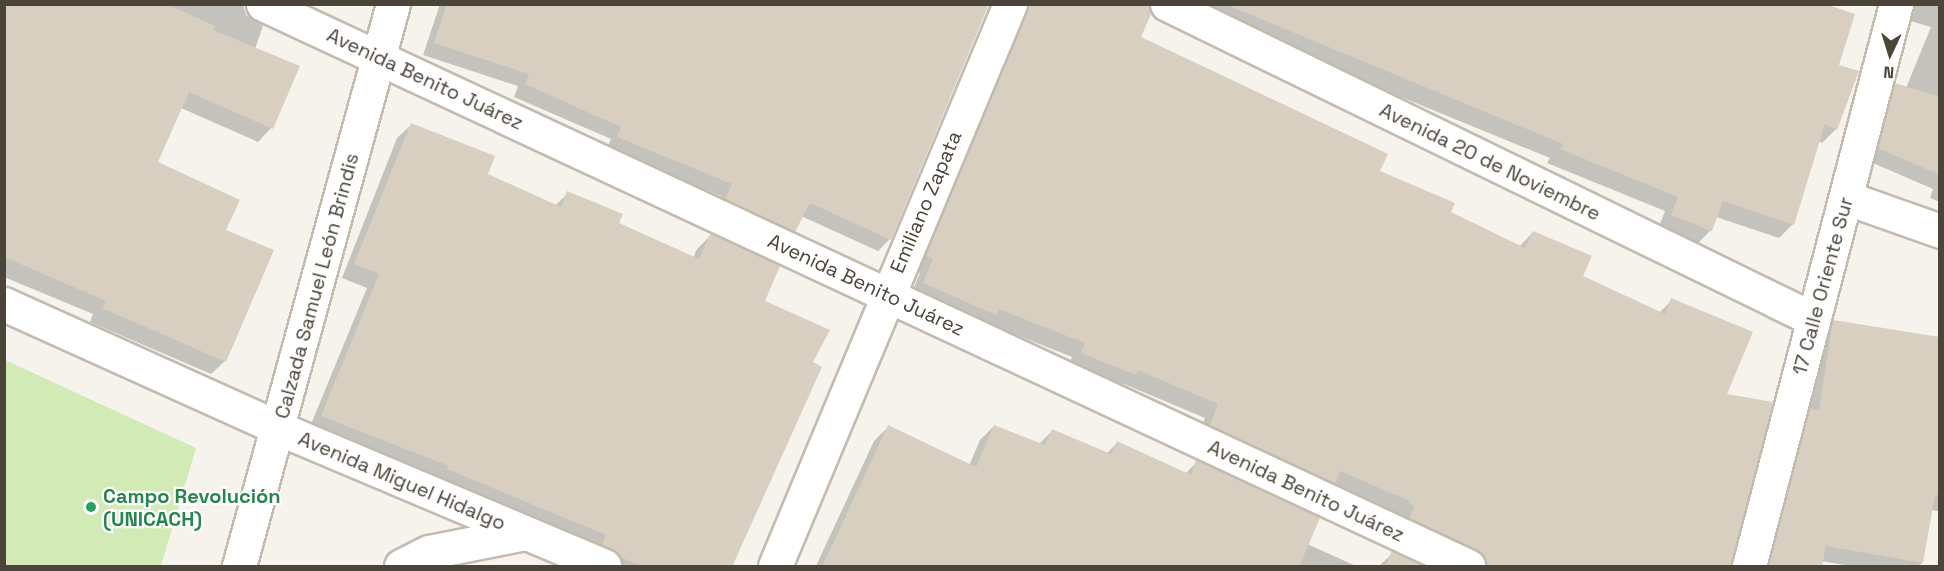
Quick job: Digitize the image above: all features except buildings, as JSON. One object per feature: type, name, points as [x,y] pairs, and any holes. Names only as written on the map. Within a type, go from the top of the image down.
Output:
[{"type":"street","name":"Avenida Benito Juárez","points":[[262,4],[1468,567]]},
{"type":"street","name":"Calzada Samuel León Brindis","points":[[239,567],[393,4]]},
{"type":"street","name":"Emiliano Zapata","points":[[775,567],[1010,4]]},
{"type":"street","name":"Avenida 20 de Noviembre","points":[[1167,4],[1813,319]]},
{"type":"street","name":"17 Calle Oriente Sur","points":[[1749,567],[1896,4]]},
{"type":"street","points":[[1846,198],[1940,231]]},
{"type":"street","name":"Avenida Miguel Hidalgo","points":[[4,304],[278,428],[604,567]]},
{"type":"street","points":[[401,567],[429,552],[525,533]]},
{"type":"green space","name":"Campo Revolución (UNICACH)","points":[[5,360],[196,448],[161,566],[5,566]]},
{"type":"place","name":"Campo Revolución (UNICACH)","points":[[91,507]]}]
